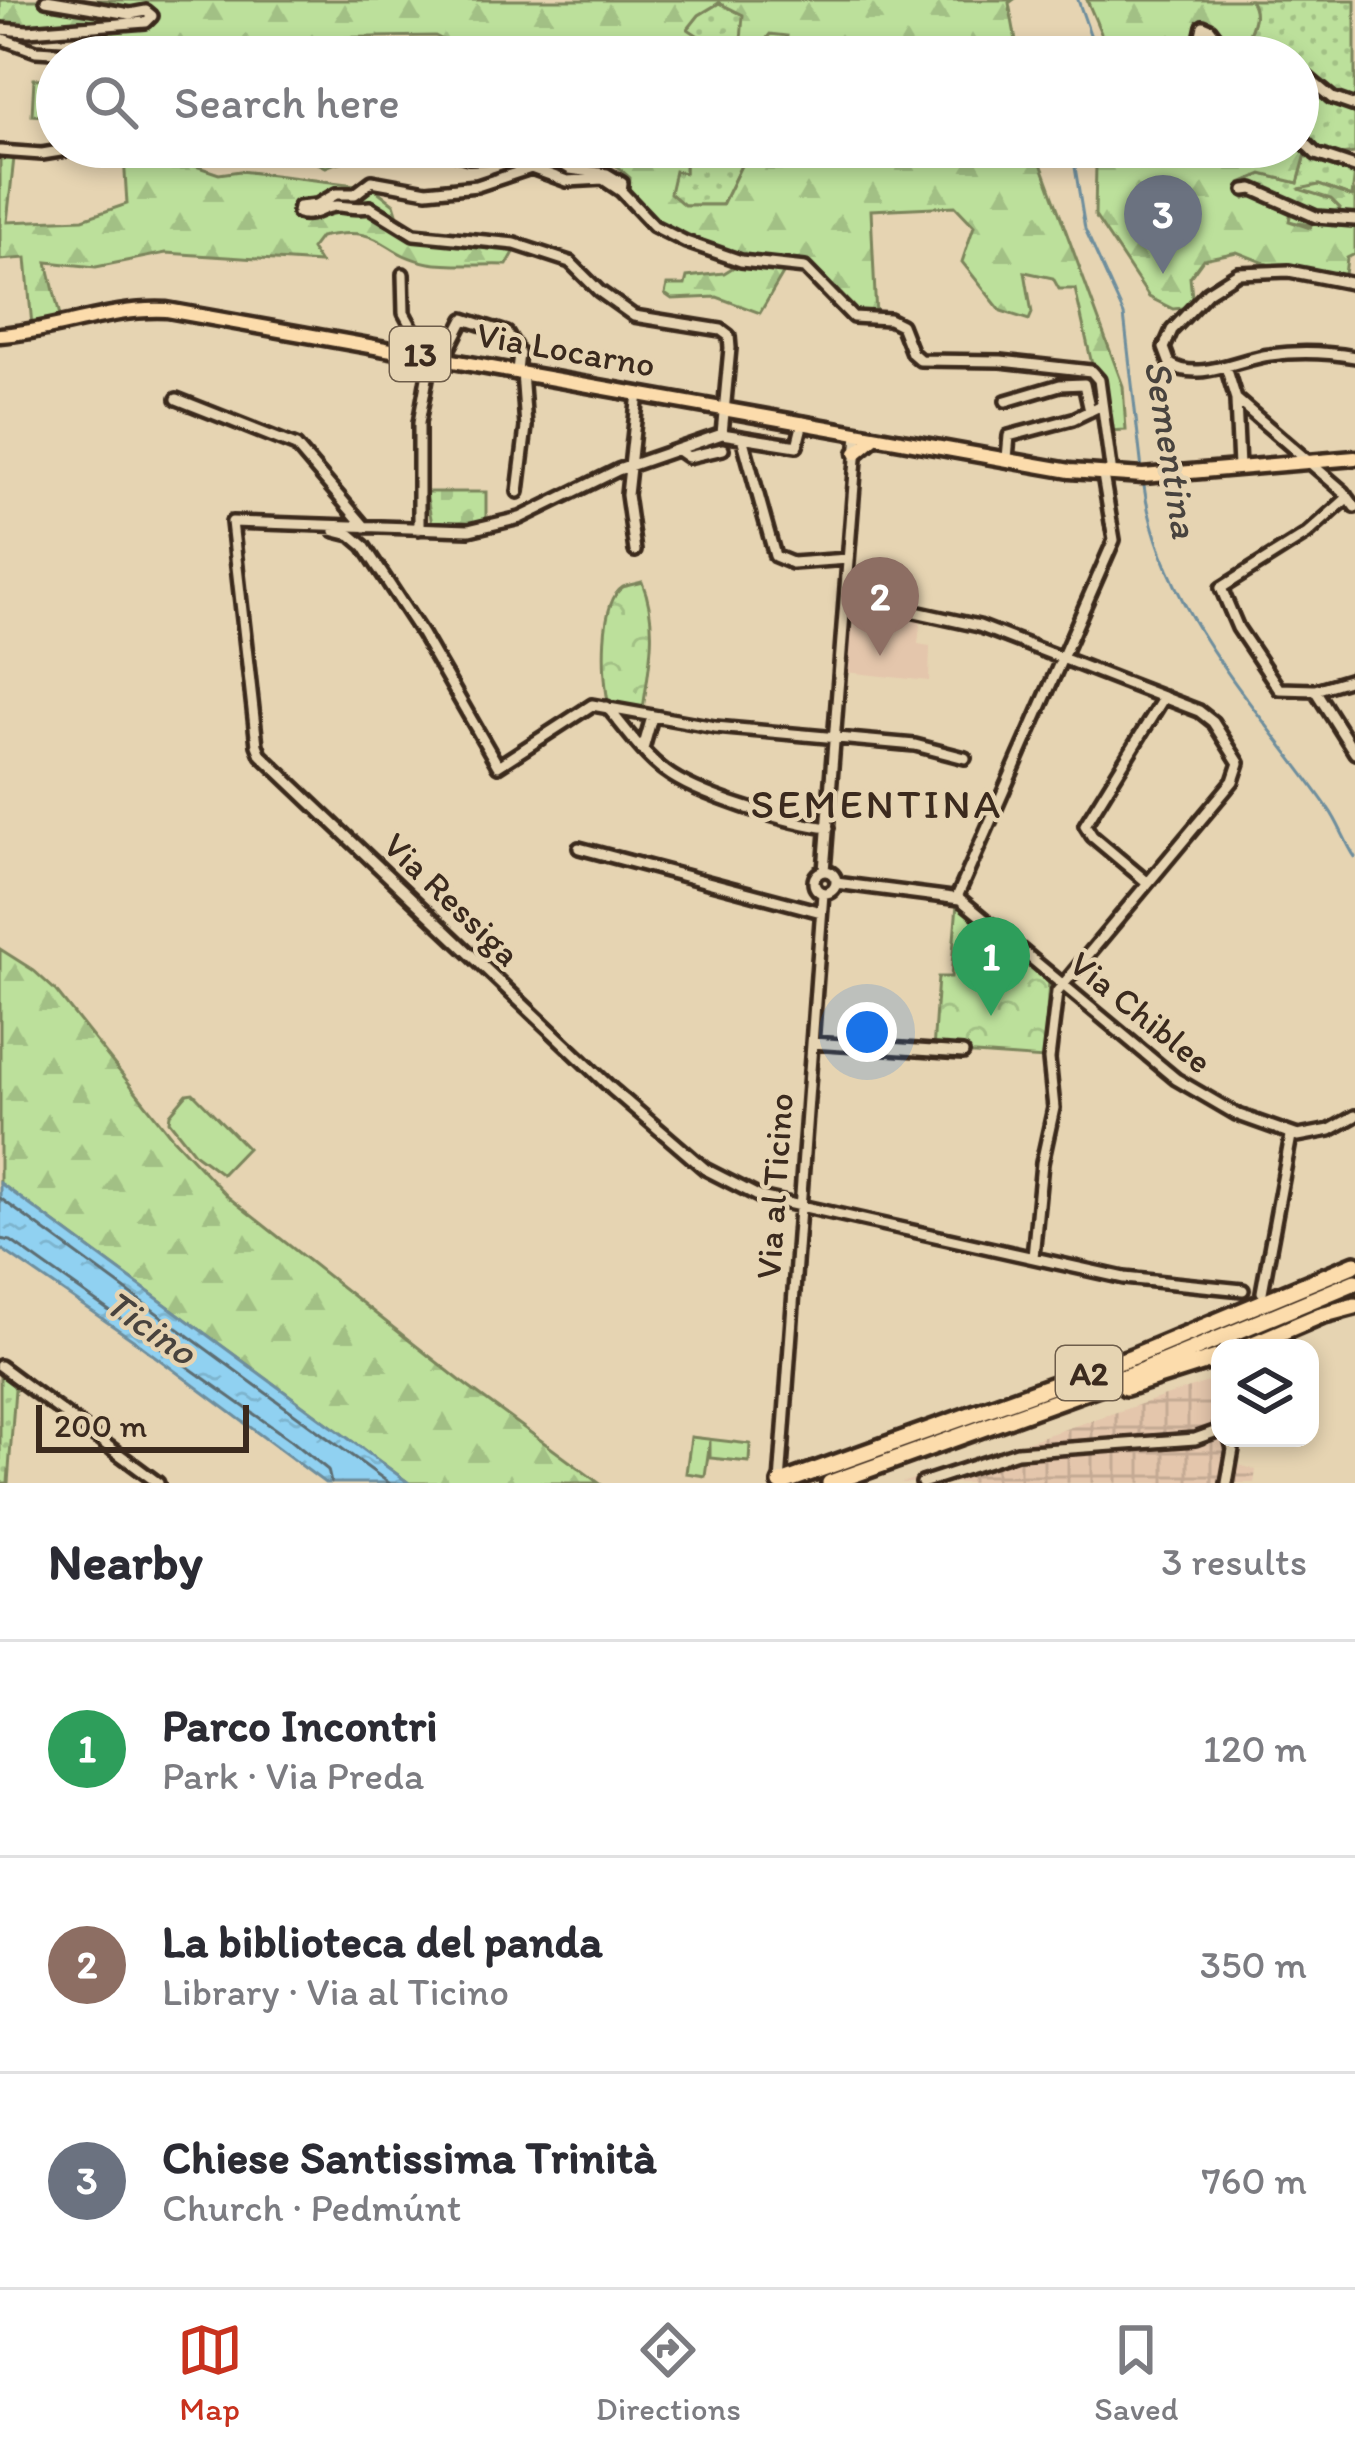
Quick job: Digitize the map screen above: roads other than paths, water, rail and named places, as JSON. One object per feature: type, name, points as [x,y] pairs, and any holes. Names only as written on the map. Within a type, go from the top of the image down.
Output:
[{"type":"highway","name":"A2","points":[[824,1476],[1115,1364],[1355,1264]]},
{"type":"highway","name":"A2","points":[[999,1424],[1180,1356],[1355,1282]]},
{"type":"highway","points":[[1268,1339],[1355,1306]]},
{"type":"highway","name":"A2","points":[[780,1483],[824,1476],[1211,1360]]},
{"type":"main road","name":"Via Locarno","points":[[0,335],[123,312],[167,310],[1112,475]]},
{"type":"main road","points":[[856,453],[876,436]]},
{"type":"main road","name":"13","points":[[1112,475],[1355,458]]},
{"type":"street","points":[[0,33],[146,22],[152,16],[146,11],[130,14],[46,0]]},
{"type":"street","points":[[0,33],[36,51]]},
{"type":"street","points":[[1319,88],[1331,98],[1355,106]]},
{"type":"street","points":[[0,151],[36,154]]},
{"type":"street","points":[[1319,155],[1355,167]]},
{"type":"street","points":[[722,434],[730,343],[722,330],[634,316],[598,290],[573,263],[515,244],[414,234],[370,207],[335,206],[307,216],[298,212],[300,206],[317,205],[333,194],[355,194],[372,181],[427,191],[477,186],[526,168],[567,181],[603,179],[621,190],[654,226],[672,236],[741,261],[805,268],[854,317],[901,325],[917,358],[1086,369],[1099,380],[1112,475],[1114,540],[957,897],[836,883]]},
{"type":"street","points":[[567,168],[616,178],[621,190]]},
{"type":"street","points":[[1245,190],[1253,189],[1323,218],[1355,220]]},
{"type":"street","points":[[1355,284],[1282,270],[1238,273],[1213,288],[1172,330],[1163,348],[1167,361],[1180,370],[1226,367],[1267,355],[1355,357]]},
{"type":"street","points":[[403,274],[404,313],[434,357]]},
{"type":"street","points":[[419,529],[419,423],[434,357],[464,319],[507,334],[519,353],[526,427],[518,492]]},
{"type":"street","points":[[1226,367],[1236,399],[1239,467]]},
{"type":"street","points":[[1006,401],[1060,385],[1084,384],[1090,411]]},
{"type":"street","points":[[635,551],[627,502],[638,392]]},
{"type":"street","points":[[177,399],[296,446],[365,527]]},
{"type":"street","points":[[1236,399],[1350,497],[1307,534],[1221,588],[1238,628],[1279,689],[1315,690],[1355,678]]},
{"type":"street","points":[[1007,458],[1009,436],[1073,419],[1102,405]]},
{"type":"street","points":[[322,525],[463,530],[507,523],[628,466],[722,434],[798,446],[803,422]]},
{"type":"street","points":[[824,871],[858,433]]},
{"type":"street","points":[[742,437],[775,556],[792,563],[848,560]]},
{"type":"street","points":[[678,450],[688,458],[723,449]]},
{"type":"street","name":"Via Ressiga","points":[[322,525],[232,522],[261,755],[597,1075],[700,1166],[754,1195],[1124,1279],[1243,1290]]},
{"type":"street","points":[[322,525],[347,533],[364,546],[422,634],[498,766],[582,709],[607,707],[652,717],[915,745],[965,758]]},
{"type":"street","points":[[845,603],[961,621],[1208,716],[1240,767],[1057,992],[1049,1059],[1054,1108],[1042,1163],[1034,1257]]},
{"type":"street","points":[[1315,690],[1355,753]]},
{"type":"street","points":[[1147,882],[1088,832],[1085,821],[1164,698]]},
{"type":"street","points":[[607,707],[668,773],[721,797],[827,828]]},
{"type":"street","points":[[643,749],[652,717]]},
{"type":"street","points":[[579,848],[821,912]]},
{"type":"street","points":[[824,871],[836,883],[823,893],[814,882],[824,871]]},
{"type":"street","name":"Via al Ticino","points":[[780,1483],[823,893]]},
{"type":"street","name":"Via Chiblee","points":[[957,897],[1197,1093],[1291,1136]]},
{"type":"street","points":[[812,1043],[963,1053]]},
{"type":"street","points":[[1262,1292],[1291,1136],[1330,1130],[1355,1116]]},
{"type":"street","points":[[0,1366],[158,1483]]},
{"type":"street","points":[[922,1483],[1017,1452],[1195,1439],[1211,1433]]},
{"type":"street","points":[[1228,1483],[1233,1447]]},
{"type":"water","name":"Ticino","points":[[0,1183],[409,1483],[325,1483],[0,1248]]},
{"type":"waterway","name":"Sementina","points":[[1078,0],[1091,36]]},
{"type":"waterway","name":"Sementina","points":[[1075,168],[1085,229],[1124,315],[1142,470]]},
{"type":"waterway","name":"Sementina","points":[[1143,480],[1153,527],[1190,614],[1328,808],[1355,857]]},
{"type":"place","name":"Chiese Santissima Trinità","points":[[1163,274]]},
{"type":"place","name":"La biblioteca del panda","points":[[880,656]]},
{"type":"place","name":"Parco Incontri","points":[[991,1016]]},
{"type":"district","name":"SEMENTINA","points":[[877,803]]}]
